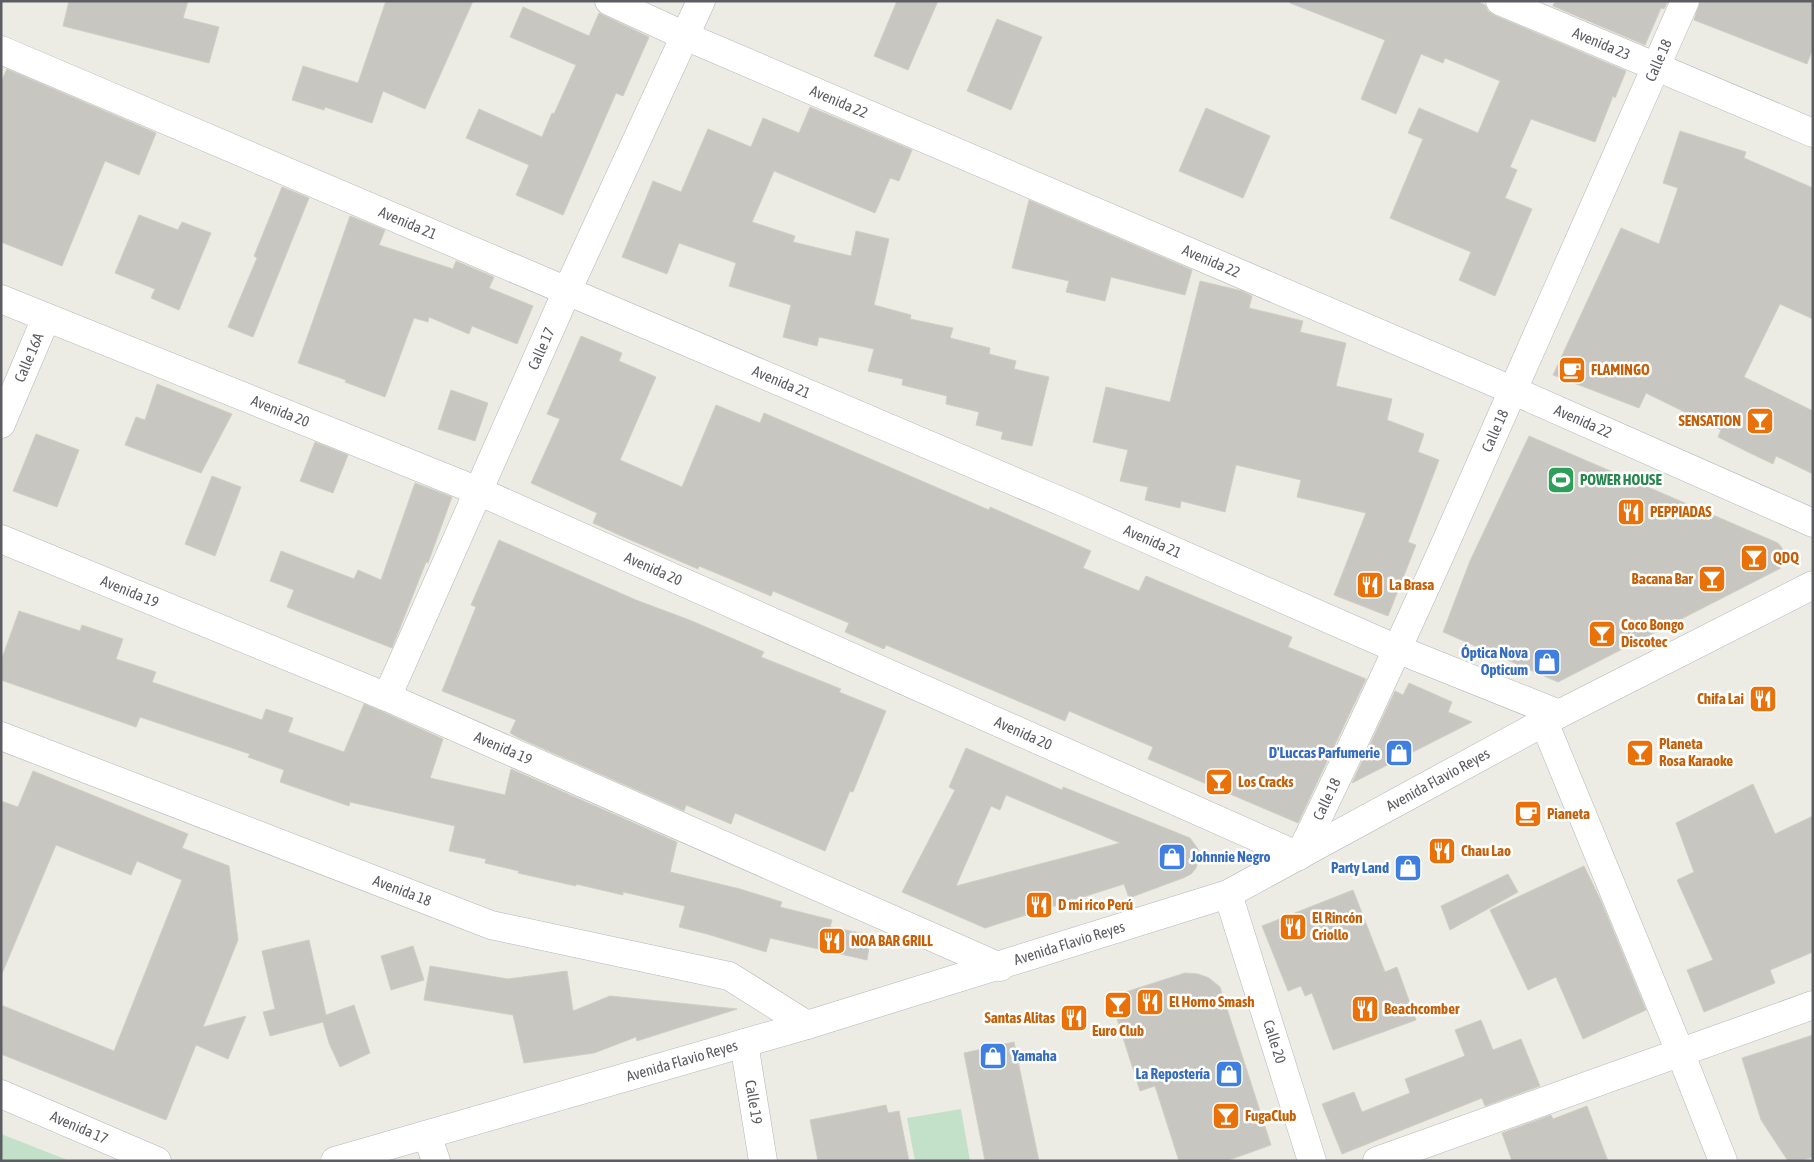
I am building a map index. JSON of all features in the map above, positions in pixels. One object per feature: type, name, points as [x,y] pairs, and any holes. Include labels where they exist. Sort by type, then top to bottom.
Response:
[{"type":"street","name":"Avenida 22","points":[[609,1],[685,36],[1514,391],[1813,523]]},
{"type":"street","name":"Calle 17","points":[[387,697],[567,291],[701,1]]},
{"type":"street","name":"Avenida 23","points":[[1500,1],[1813,134]]},
{"type":"street","name":"Calle 18","points":[[1299,856],[1328,799],[1514,391],[1685,1]]},
{"type":"street","name":"Avenida 21","points":[[1,50],[1072,506],[1552,718]]},
{"type":"street","name":"Avenida 20","points":[[1,299],[478,491],[1299,856]]},
{"type":"street","name":"Calle 16A","points":[[1,424],[46,318]]},
{"type":"street","name":"Avenida 19","points":[[1,539],[387,697],[1000,966]]},
{"type":"street","name":"Avenida Flavio Reyes","points":[[335,1161],[744,1044],[1228,894],[1552,718],[1813,585]]},
{"type":"street","points":[[1552,718],[1723,1161]]},
{"type":"street","name":"Avenida 18","points":[[1,736],[491,925],[729,976],[807,1025]]},
{"type":"street","name":"Calle 20","points":[[1228,894],[1312,1161]]},
{"type":"street","points":[[1378,1161],[1813,1005]]},
{"type":"street","name":"Calle 19","points":[[744,1044],[763,1161]]},
{"type":"street","name":"Avenida 17","points":[[1,1094],[157,1161]]},
{"type":"street","points":[[427,1135],[436,1161]]},
{"type":"green space","points":[[961,1109],[970,1161],[915,1161],[907,1118]]},
{"type":"green space","points":[[1,1134],[70,1161],[1,1161]]},
{"type":"building","points":[[69,1],[188,1],[183,18],[219,27],[209,63],[63,26]]},
{"type":"building","points":[[386,1],[473,1],[425,109],[383,91],[372,123],[325,107],[324,110],[292,100],[303,66],[358,83]]},
{"type":"building","points":[[897,1],[938,1],[908,70],[874,56]]},
{"type":"building","points":[[1291,1],[1476,1],[1485,5],[1488,11],[1494,15],[1626,71],[1615,98],[1613,96],[1595,142],[1531,119],[1510,167],[1517,170],[1505,198],[1532,209],[1495,296],[1459,280],[1471,252],[1390,218],[1423,139],[1408,133],[1419,108],[1478,133],[1500,81],[1445,58],[1443,63],[1421,54],[1396,114],[1361,99],[1385,40],[1290,3]]},
{"type":"building","points":[[1555,1],[1668,1],[1664,9],[1661,8],[1645,45],[1553,6]]},
{"type":"building","points":[[1700,1],[1813,1],[1813,48],[1807,64],[1694,20]]},
{"type":"building","points":[[523,7],[589,36],[599,13],[649,37],[623,96],[616,93],[563,215],[516,195],[529,165],[466,138],[479,109],[542,137],[576,65],[510,37]]},
{"type":"building","points":[[997,19],[1042,37],[1011,110],[967,91]]},
{"type":"building","points":[[7,69],[156,133],[139,175],[105,161],[62,266],[1,242],[1,82]]},
{"type":"building","points":[[810,107],[912,150],[899,181],[890,178],[875,213],[774,171],[752,222],[795,236],[793,242],[851,256],[856,231],[889,239],[874,305],[911,315],[910,319],[953,328],[950,338],[990,348],[989,354],[1016,361],[1014,369],[1049,377],[1032,446],[1001,439],[1003,432],[976,425],[979,412],[946,404],[947,396],[902,385],[903,379],[868,371],[874,349],[819,337],[817,346],[783,337],[791,305],[729,286],[736,263],[679,243],[667,274],[622,257],[653,181],[681,192],[708,129],[751,147],[763,118],[799,133]]},
{"type":"building","points":[[1206,108],[1270,136],[1243,198],[1179,171]]},
{"type":"building","points":[[1680,131],[1746,152],[1744,158],[1813,188],[1813,319],[1780,304],[1744,377],[1813,411],[1813,474],[1776,456],[1773,464],[1748,452],[1718,437],[1721,430],[1646,393],[1639,408],[1553,375],[1621,228],[1659,244],[1678,188],[1663,183]]},
{"type":"building","points":[[282,187],[309,198],[253,337],[228,327],[257,258],[254,256]]},
{"type":"building","points":[[1029,200],[1192,270],[1185,295],[1111,277],[1105,301],[1066,292],[1069,281],[1012,268]]},
{"type":"building","points":[[139,215],[178,230],[182,222],[211,233],[179,310],[151,298],[155,289],[115,273]]},
{"type":"building","points":[[350,216],[385,230],[379,245],[453,269],[456,261],[494,277],[489,288],[533,306],[517,344],[472,326],[469,334],[429,317],[428,322],[414,318],[385,397],[345,382],[346,380],[298,363]]},
{"type":"building","points":[[1200,281],[1242,291],[1252,296],[1249,308],[1303,321],[1300,332],[1346,343],[1336,386],[1392,399],[1387,420],[1424,434],[1418,452],[1439,460],[1408,542],[1416,545],[1388,616],[1334,595],[1366,513],[1297,497],[1301,480],[1236,465],[1225,512],[1181,501],[1180,508],[1145,500],[1148,487],[1120,481],[1128,450],[1093,442],[1106,387],[1170,402]]},
{"type":"building","points":[[581,336],[622,353],[619,361],[656,377],[620,460],[682,487],[716,405],[760,423],[764,413],[989,510],[990,507],[1091,551],[1083,568],[1139,591],[1146,576],[1292,637],[1288,647],[1366,679],[1298,823],[1148,759],[1153,747],[1069,711],[1065,721],[886,645],[884,649],[845,632],[849,623],[773,591],[771,596],[699,566],[698,569],[626,538],[593,523],[597,513],[531,483],[560,419],[547,414]]},
{"type":"building","points":[[157,384],[232,414],[201,473],[125,445],[136,417],[145,420]]},
{"type":"building","points":[[451,390],[488,403],[475,441],[438,429]]},
{"type":"building","points":[[36,434],[79,450],[57,507],[13,491]]},
{"type":"building","points":[[1529,436],[1778,543],[1785,552],[1784,563],[1781,568],[1558,682],[1443,632],[1470,561]]},
{"type":"building","points":[[315,442],[348,455],[333,493],[300,481]]},
{"type":"building","points":[[212,476],[241,487],[215,556],[185,544]]},
{"type":"building","points":[[415,483],[452,497],[428,563],[426,562],[392,648],[287,607],[294,590],[270,581],[281,551],[354,579],[358,570],[381,580]]},
{"type":"building","points":[[499,540],[636,600],[692,621],[764,652],[761,657],[841,689],[839,692],[886,711],[853,792],[850,791],[825,851],[735,813],[731,824],[686,805],[684,811],[519,738],[510,733],[516,720],[442,691],[476,607],[471,605]]},
{"type":"building","points":[[19,611],[80,631],[82,625],[123,639],[116,659],[156,672],[152,682],[262,720],[266,709],[293,718],[288,732],[344,752],[364,704],[443,739],[430,778],[505,795],[511,769],[677,842],[670,872],[740,889],[782,902],[780,907],[832,920],[830,927],[871,935],[867,960],[770,938],[766,952],[679,927],[685,906],[623,892],[623,895],[576,884],[576,886],[518,873],[519,871],[485,863],[486,859],[449,851],[455,826],[350,802],[349,806],[280,782],[284,770],[248,757],[250,754],[140,717],[136,727],[1,680],[1,661]]},
{"type":"building","points":[[1409,683],[1452,702],[1448,712],[1472,722],[1352,783],[1395,691],[1403,695]]},
{"type":"building","points":[[966,748],[1062,790],[1063,787],[1190,838],[1198,849],[1199,856],[1196,868],[1191,874],[1183,878],[1129,898],[1124,884],[985,928],[902,892],[955,790],[949,787]],"holes":[[[1006,795],[1120,843],[956,886],[991,806],[1000,810]]]},
{"type":"building","points":[[33,771],[188,834],[182,848],[229,866],[238,940],[203,1027],[246,1016],[228,1059],[196,1045],[166,1120],[1,1054],[1,1005],[114,1051],[182,880],[137,861],[131,875],[56,845],[1,976],[1,801],[18,807]]},
{"type":"building","points":[[1753,784],[1775,834],[1813,816],[1813,952],[1770,970],[1775,983],[1704,1012],[1687,970],[1713,960],[1677,880],[1694,872],[1676,823]]},
{"type":"building","points":[[1584,866],[1601,901],[1646,1010],[1583,1039],[1556,977],[1528,990],[1490,910]]},
{"type":"building","points":[[1508,874],[1518,892],[1450,930],[1441,906]]},
{"type":"building","points":[[1353,890],[1385,972],[1397,967],[1416,1020],[1333,1050],[1312,993],[1305,996],[1301,986],[1288,991],[1262,926]]},
{"type":"building","points":[[309,940],[326,1015],[354,1005],[370,1053],[340,1067],[329,1043],[323,1022],[270,1036],[263,1012],[275,1009],[262,951]]},
{"type":"building","points":[[413,946],[424,980],[391,990],[381,956]]},
{"type":"building","points":[[430,966],[508,979],[567,971],[573,1011],[610,996],[737,1009],[637,1041],[636,1037],[594,1053],[524,1063],[513,1015],[424,1000]]},
{"type":"building","points":[[1185,973],[1198,974],[1209,978],[1220,987],[1271,1145],[1226,1161],[1179,1161],[1155,1086],[1140,1091],[1110,997]]},
{"type":"building","points":[[1481,1020],[1493,1050],[1521,1039],[1540,1086],[1485,1106],[1482,1098],[1342,1154],[1322,1104],[1354,1092],[1362,1112],[1410,1093],[1405,1079],[1465,1056],[1455,1030]]},
{"type":"building","points":[[1813,1035],[1813,1157],[1800,1161],[1788,1161],[1761,1120],[1742,1058]]},
{"type":"building","points":[[1014,1042],[1039,1161],[985,1161],[964,1053]]},
{"type":"building","points":[[886,1105],[888,1113],[899,1111],[909,1161],[818,1161],[810,1120]]},
{"type":"building","points":[[1587,1106],[1608,1161],[1512,1161],[1502,1133],[1551,1115],[1553,1119]]},
{"type":"place","name":"FLAMINGO","points":[[1572,370]]},
{"type":"place","name":"SENSATION","points":[[1760,421]]},
{"type":"place","name":"POWER HOUSE","points":[[1561,480]]},
{"type":"place","name":"PEPPIADAS","points":[[1631,512]]},
{"type":"place","name":"QDQ","points":[[1754,558]]},
{"type":"place","name":"Bacana Bar","points":[[1712,579]]},
{"type":"place","name":"La Brasa","points":[[1370,585]]},
{"type":"place","name":"Coco Bongo Discotec","points":[[1602,634]]},
{"type":"place","name":"Óptica Nova Opticum","points":[[1547,662]]},
{"type":"place","name":"Chifa Lai","points":[[1763,699]]},
{"type":"place","name":"D'Luccas Parfumerie","points":[[1399,753]]},
{"type":"place","name":"Planeta Rosa Karaoke","points":[[1640,753]]},
{"type":"place","name":"Los Cracks","points":[[1219,782]]},
{"type":"place","name":"Pianeta","points":[[1528,814]]},
{"type":"place","name":"Chau Lao","points":[[1442,851]]},
{"type":"place","name":"Johnnie Negro","points":[[1172,857]]},
{"type":"place","name":"Party Land","points":[[1408,868]]},
{"type":"place","name":"D mi rico Perú","points":[[1039,905]]},
{"type":"place","name":"El Rincón Criollo","points":[[1293,927]]},
{"type":"place","name":"NOA BAR GRILL","points":[[832,941]]},
{"type":"place","name":"El Horno Smash","points":[[1150,1002]]},
{"type":"place","name":"Euro Club","points":[[1118,1005]]},
{"type":"place","name":"Beachcomber","points":[[1365,1009]]},
{"type":"place","name":"Santas Alitas","points":[[1074,1018]]},
{"type":"place","name":"Yamaha","points":[[993,1056]]},
{"type":"place","name":"La Repostería","points":[[1229,1074]]},
{"type":"place","name":"FugaClub","points":[[1226,1116]]}]
